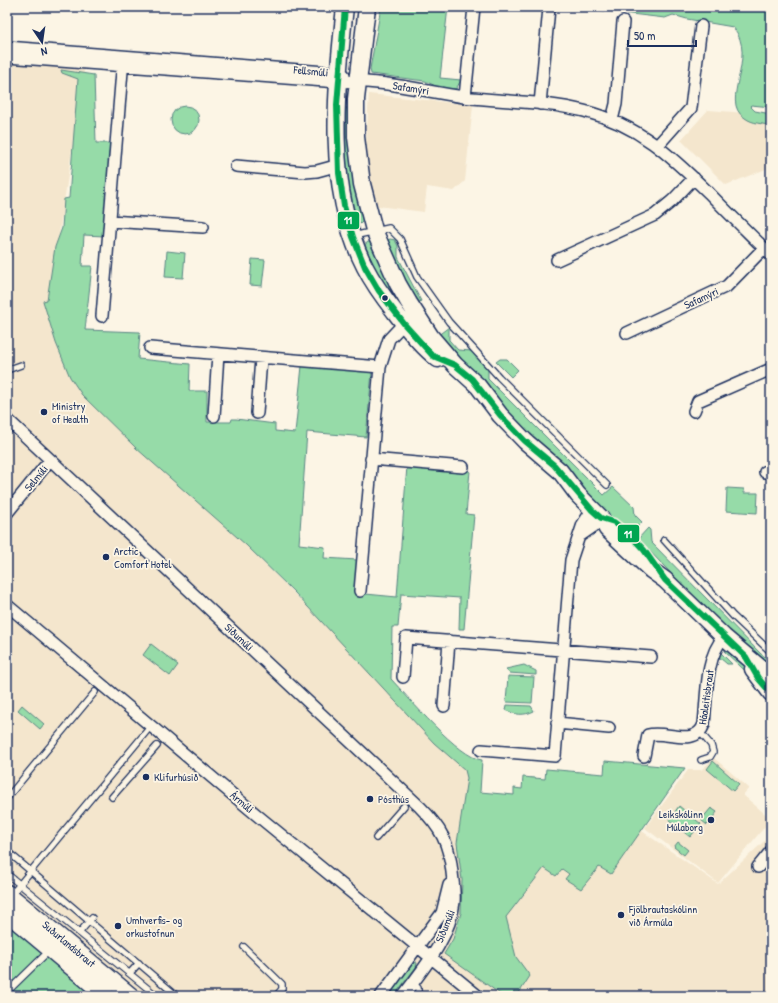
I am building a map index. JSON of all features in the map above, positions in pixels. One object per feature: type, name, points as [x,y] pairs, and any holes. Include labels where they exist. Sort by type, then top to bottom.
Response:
[{"type":"street","points":[[345,7],[338,78],[337,140],[342,192],[353,236],[365,266],[377,288],[409,318],[437,359],[456,365],[475,382],[500,415],[525,441],[560,471],[596,514],[614,522],[631,536],[644,550],[665,580],[724,637],[771,677]]},
{"type":"street","points":[[367,7],[358,80],[356,137],[363,191],[374,230],[398,284],[409,318]]},
{"type":"street","points":[[464,97],[474,7]]},
{"type":"street","points":[[540,104],[549,8]]},
{"type":"street","points":[[612,120],[616,104],[623,22]]},
{"type":"street","points":[[658,146],[691,108],[701,26]]},
{"type":"street","name":"Fellsmúli","points":[[7,47],[123,61],[358,80]]},
{"type":"street","name":"Fellsmúli","points":[[7,57],[123,61]]},
{"type":"street","points":[[102,316],[123,61]]},
{"type":"street","name":"Safamýri","points":[[358,80],[464,97],[540,104],[583,111],[612,120],[641,134],[658,146],[694,178],[768,252],[727,286],[627,333]]},
{"type":"street","points":[[236,166],[305,172],[317,171],[339,165]]},
{"type":"street","points":[[557,260],[655,215],[668,205],[694,178]]},
{"type":"street","points":[[110,221],[203,227]]},
{"type":"street","points":[[360,591],[380,367],[389,339],[409,318]]},
{"type":"street","points":[[150,348],[380,367]]},
{"type":"street","points":[[214,416],[218,354]]},
{"type":"street","points":[[257,413],[261,358]]},
{"type":"street","points":[[694,411],[698,401],[771,369]]},
{"type":"street","name":"Síðumúli","points":[[7,419],[420,808],[439,828],[445,839],[452,868],[454,903],[444,935],[432,958],[415,986],[403,996]]},
{"type":"street","points":[[371,459],[463,468]]},
{"type":"street","name":"Selmúli","points":[[7,513],[50,460]]},
{"type":"street","points":[[481,750],[555,756],[571,560],[581,535],[594,526],[596,514]]},
{"type":"street","name":"Ármúli","points":[[7,605],[478,996]]},
{"type":"street","name":"Háaleitisbraut","points":[[644,756],[648,735],[690,737],[700,732],[704,724],[711,657],[717,644],[724,637]]},
{"type":"street","points":[[403,677],[406,638],[652,657]]},
{"type":"street","points":[[444,706],[449,641]]},
{"type":"street","points":[[746,657],[758,678],[771,693]]},
{"type":"street","points":[[558,724],[609,728]]},
{"type":"street","points":[[758,867],[771,851]]},
{"type":"street","name":"Síðumúli","points":[[381,996],[442,913],[452,868]]},
{"type":"street","name":"Suðurlandsbraut","points":[[11,893],[131,996]]},
{"type":"street","name":"Suðurlandsbraut","points":[[7,913],[106,996]]},
{"type":"lane","points":[[353,236],[388,228],[400,239],[417,277],[449,322],[495,373],[607,485]]},
{"type":"lane","points":[[7,370],[21,365]]},
{"type":"lane","points":[[664,540],[733,616],[771,652]]},
{"type":"lane","points":[[7,798],[95,692]]},
{"type":"lane","points":[[11,893],[45,856],[151,726]]},
{"type":"lane","points":[[700,732],[711,745],[713,752],[710,757],[701,760]]},
{"type":"lane","points":[[112,797],[157,746]]},
{"type":"lane","points":[[376,838],[404,806]]},
{"type":"lane","points":[[7,851],[90,919],[178,996]]},
{"type":"lane","points":[[7,874],[11,893],[79,933],[157,996]]},
{"type":"lane","points":[[79,933],[90,919]]},
{"type":"lane","points":[[244,947],[282,984],[282,989],[276,996]]},
{"type":"lane","name":"Suðurlandsbraut","points":[[7,992],[50,950]]},
{"type":"lane","points":[[130,973],[139,963]]},
{"type":"lane","points":[[415,986],[418,996]]},
{"type":"shaded area","points":[[7,54],[86,59],[49,299],[88,385],[470,771],[469,811],[569,874],[629,822],[718,884],[771,835],[771,996],[144,996],[7,883]]},
{"type":"shaded area","points":[[369,94],[473,105],[465,181],[454,191],[427,187],[424,212],[378,206],[372,194],[366,143]]},
{"type":"shaded area","points":[[708,110],[771,115],[771,167],[726,185],[681,140]]},
{"type":"shaded area","name":"Leikskólinn Múlaborg","points":[[714,758],[749,788],[743,795],[771,819],[718,883],[645,828],[688,770],[701,770]]},
{"type":"green space","points":[[381,7],[448,7],[440,78],[461,80],[456,89],[442,89],[425,81],[371,74],[370,69]]},
{"type":"green space","points":[[571,7],[771,7],[771,107],[750,106],[755,111],[771,114],[771,126],[748,120],[738,110],[735,101],[742,52],[740,39],[733,27],[673,15],[665,18]]},
{"type":"green space","points":[[61,70],[94,75],[96,143],[111,143],[104,236],[84,235],[82,266],[92,266],[85,330],[140,332],[138,359],[190,364],[189,391],[207,391],[207,422],[231,422],[232,419],[236,419],[275,424],[275,431],[295,433],[302,366],[372,372],[366,437],[307,432],[299,544],[325,547],[324,558],[357,560],[355,593],[397,597],[407,466],[470,471],[466,514],[474,515],[464,629],[459,629],[460,598],[401,594],[398,627],[392,627],[391,679],[434,726],[460,749],[472,757],[482,760],[480,792],[514,795],[514,788],[522,789],[523,777],[545,779],[546,769],[604,774],[605,761],[685,768],[611,874],[599,867],[581,889],[565,879],[569,874],[562,869],[556,876],[544,868],[506,917],[516,957],[530,976],[517,996],[503,996],[444,954],[453,939],[461,913],[462,880],[457,843],[467,778],[465,770],[434,743],[295,593],[246,545],[136,448],[82,395],[70,377],[56,343],[43,301],[47,300],[55,247],[62,228],[64,199],[69,198],[78,79],[62,73]]},
{"type":"green space","points":[[185,106],[195,110],[199,120],[195,130],[185,134],[175,130],[171,120],[175,110]]},
{"type":"green space","points":[[341,107],[347,108],[364,220],[360,224],[355,222],[348,191]]},
{"type":"green space","points":[[390,239],[395,240],[398,246],[398,257],[421,301],[414,306],[385,241]]},
{"type":"green space","points":[[368,242],[372,242],[408,312],[405,314],[383,289],[363,246]]},
{"type":"green space","points":[[167,251],[185,253],[183,278],[165,277]]},
{"type":"green space","points":[[252,259],[265,260],[262,286],[250,285]]},
{"type":"green space","points":[[449,327],[449,340],[458,350],[472,351],[488,368],[488,379],[604,495],[613,487],[634,507],[635,515],[642,522],[631,533],[620,523],[602,514],[437,336]]},
{"type":"green space","points":[[500,359],[507,359],[518,370],[511,377],[496,362]]},
{"type":"green space","points":[[727,488],[744,489],[744,493],[758,493],[757,513],[726,511]]},
{"type":"green space","points":[[648,528],[650,530],[651,542],[761,654],[771,661],[771,673],[714,618],[638,539]]},
{"type":"green space","points":[[151,644],[178,665],[170,676],[143,655]]},
{"type":"green space","points":[[724,651],[731,651],[746,665],[755,680]]},
{"type":"green space","points":[[720,652],[732,664],[727,664],[719,657]]},
{"type":"green space","points":[[524,665],[536,671],[536,675],[509,673],[506,669]]},
{"type":"green space","points":[[508,676],[534,677],[532,703],[506,702]]},
{"type":"green space","points":[[22,705],[44,724],[40,729],[18,710]]},
{"type":"green space","points":[[507,705],[531,706],[534,711],[527,714],[516,714],[506,710]]},
{"type":"green space","points":[[713,761],[739,784],[733,791],[707,769]]},
{"type":"green space","points":[[679,806],[701,824],[690,837],[669,820]]},
{"type":"green space","points":[[711,808],[717,812],[707,825],[701,820]]},
{"type":"green space","points":[[678,842],[688,850],[684,855],[674,847]]},
{"type":"green space","points":[[7,920],[98,996],[7,996]]},
{"type":"green space","points":[[415,962],[417,963],[416,967],[394,996],[388,996],[411,965]]},
{"type":"transit line","name":"11","points":[[345,7],[337,105],[339,173],[344,206],[353,237],[365,267],[379,291],[405,325],[433,356],[455,365],[472,379],[500,415],[525,441],[554,465],[592,510],[601,518],[614,522],[631,536],[644,550],[665,580],[746,657],[758,678],[771,693]]},
{"type":"place","name":"Ministry of Health","points":[[44,412]]},
{"type":"place","name":"Arctic Comfort Hotel","points":[[106,557]]},
{"type":"place","name":"Klifurhúsið","points":[[146,777]]},
{"type":"place","name":"Pósthús","points":[[370,799]]},
{"type":"place","name":"Leikskólinn Múlaborg","points":[[711,820]]},
{"type":"place","name":"Fjölbrautaskólinn við Ármúla","points":[[621,915]]},
{"type":"place","name":"Umhverfis- og orkustofnun","points":[[118,926]]}]
